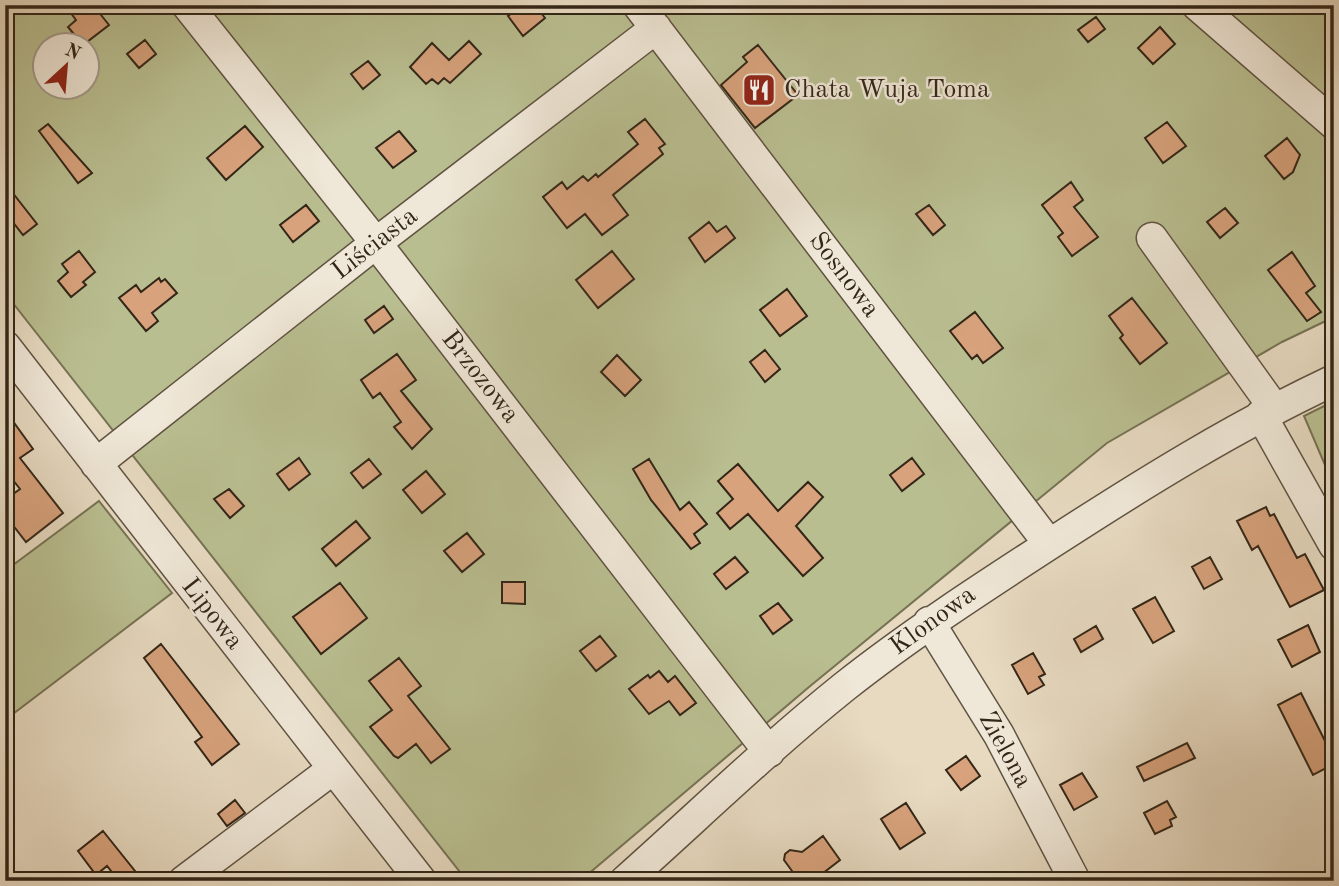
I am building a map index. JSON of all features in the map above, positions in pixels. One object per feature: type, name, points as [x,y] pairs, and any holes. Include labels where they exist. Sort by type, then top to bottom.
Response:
[{"type":"street","name":"Brzozowa","points":[[187,5],[376,243],[769,752]]},
{"type":"street","points":[[1198,5],[1334,124]]},
{"type":"street","name":"Liściasta","points":[[96,464],[376,243],[647,17]]},
{"type":"street","name":"Sosnowa","points":[[647,17],[1049,544]]},
{"type":"street","points":[[1152,238],[1268,412],[1334,545]]},
{"type":"street","name":"Lipowa","points":[[5,346],[421,881]]},
{"type":"street","name":"Klonowa","points":[[630,879],[843,688],[929,622],[1158,475],[1268,412],[1334,380]]},
{"type":"street","name":"Zielona","points":[[929,622],[999,735],[1075,881]]},
{"type":"street","points":[[184,881],[333,769]]},
{"type":"green space","points":[[5,5],[1334,5],[1334,317],[1282,342],[1107,443],[809,687],[580,881],[467,881],[5,293]]},
{"type":"green space","points":[[1334,401],[1334,486],[1304,416]]},
{"type":"green space","points":[[99,501],[172,593],[5,720],[5,571]]},
{"type":"building","points":[[65,5],[93,5],[109,25],[100,32],[72,32],[68,27],[76,20]]},
{"type":"building","points":[[523,5],[535,5],[545,18],[523,36],[508,16]]},
{"type":"building","points":[[1096,17],[1105,29],[1088,42],[1078,30]]},
{"type":"building","points":[[1160,27],[1175,44],[1153,64],[1138,48]]},
{"type":"building","points":[[145,40],[156,54],[139,68],[127,54]]},
{"type":"building","points":[[469,41],[481,54],[450,83],[444,78],[438,84],[432,79],[426,84],[410,67],[432,43],[449,60]]},
{"type":"building","name":"Chata Wuja Toma","points":[[758,45],[798,95],[755,128],[721,85],[747,62],[743,57]]},
{"type":"building","points":[[368,61],[380,75],[363,89],[351,74]]},
{"type":"building","points":[[645,119],[665,144],[659,148],[663,154],[613,195],[628,215],[602,235],[585,214],[567,228],[543,197],[562,182],[567,189],[583,176],[588,181],[596,174],[598,177],[638,144],[628,132]]},
{"type":"building","points":[[1167,122],[1186,146],[1163,163],[1145,138]]},
{"type":"building","points":[[48,124],[92,173],[78,183],[39,131]]},
{"type":"building","points":[[245,126],[263,147],[226,180],[207,158]]},
{"type":"building","points":[[399,131],[416,151],[393,168],[376,148]]},
{"type":"building","points":[[1287,138],[1300,155],[1293,172],[1284,179],[1265,156]]},
{"type":"building","points":[[1071,182],[1083,200],[1074,207],[1098,237],[1072,256],[1058,237],[1063,233],[1042,205]]},
{"type":"building","points":[[5,183],[37,224],[23,235],[5,212]]},
{"type":"building","points":[[306,205],[319,221],[293,242],[280,225]]},
{"type":"building","points":[[929,205],[945,225],[933,235],[916,214]]},
{"type":"building","points":[[1225,208],[1238,223],[1220,238],[1207,222]]},
{"type":"building","points":[[709,222],[717,232],[726,226],[735,238],[705,262],[689,238]]},
{"type":"building","points":[[79,251],[95,272],[83,282],[86,285],[71,297],[58,281],[68,272],[62,264]]},
{"type":"building","points":[[612,251],[634,279],[598,308],[576,280]]},
{"type":"building","points":[[1292,252],[1315,286],[1306,293],[1321,312],[1307,321],[1268,270]]},
{"type":"building","points":[[159,278],[161,282],[165,279],[177,293],[152,313],[158,321],[146,331],[119,298],[136,285],[141,292]]},
{"type":"building","points":[[787,289],[807,316],[780,336],[760,310]]},
{"type":"building","points":[[1132,298],[1167,343],[1140,364],[1120,338],[1123,335],[1109,316]]},
{"type":"building","points":[[384,306],[393,319],[374,333],[365,320]]},
{"type":"building","points":[[975,312],[1003,348],[983,363],[977,355],[972,359],[950,331]]},
{"type":"building","points":[[765,350],[780,369],[765,382],[750,362]]},
{"type":"building","points":[[397,354],[416,380],[401,391],[432,429],[412,449],[394,427],[401,422],[380,393],[373,398],[361,380]]},
{"type":"building","points":[[617,355],[641,380],[625,396],[601,372]]},
{"type":"building","points":[[15,424],[33,449],[20,458],[63,513],[26,542],[5,515],[5,500],[20,489],[5,470],[5,431]]},
{"type":"building","points":[[299,458],[310,474],[289,490],[277,474]]},
{"type":"building","points":[[912,458],[924,474],[902,491],[890,475]]},
{"type":"building","points":[[369,459],[381,474],[363,488],[351,473]]},
{"type":"building","points":[[649,459],[680,510],[689,502],[707,524],[694,534],[700,543],[691,549],[651,500],[633,469]]},
{"type":"building","points":[[738,464],[778,511],[808,482],[823,497],[796,526],[823,558],[803,576],[748,514],[730,529],[717,513],[733,499],[718,481]]},
{"type":"building","points":[[426,471],[445,494],[422,513],[403,490]]},
{"type":"building","points":[[229,489],[244,506],[230,518],[214,499]]},
{"type":"building","points":[[1266,507],[1270,516],[1274,514],[1297,558],[1305,554],[1324,590],[1290,607],[1258,546],[1252,550],[1237,521]]},
{"type":"building","points":[[356,521],[370,538],[336,566],[322,549]]},
{"type":"building","points":[[467,533],[484,554],[462,572],[444,551]]},
{"type":"building","points":[[735,557],[748,572],[726,589],[714,574]]},
{"type":"building","points":[[1210,557],[1222,579],[1204,589],[1192,567]]},
{"type":"building","points":[[502,582],[525,582],[525,604],[502,603]]},
{"type":"building","points":[[340,583],[367,618],[321,654],[293,617]]},
{"type":"building","points":[[1155,597],[1174,631],[1153,643],[1133,609]]},
{"type":"building","points":[[778,603],[792,620],[773,634],[760,616]]},
{"type":"building","points":[[1308,625],[1320,652],[1292,667],[1278,640]]},
{"type":"building","points":[[1096,626],[1103,639],[1081,652],[1074,639]]},
{"type":"building","points":[[600,636],[616,656],[596,671],[580,651]]},
{"type":"building","points":[[161,644],[239,744],[212,765],[195,742],[202,737],[144,658]]},
{"type":"building","points":[[1033,653],[1045,674],[1039,677],[1044,685],[1028,694],[1012,665]]},
{"type":"building","points":[[399,658],[421,686],[408,696],[450,749],[431,763],[416,744],[398,758],[394,756],[370,727],[392,710],[369,681]]},
{"type":"building","points":[[659,671],[668,682],[675,676],[696,703],[680,715],[669,701],[649,714],[629,689],[648,675],[650,678]]},
{"type":"building","points":[[1301,693],[1334,759],[1334,764],[1313,775],[1278,705]]},
{"type":"building","points":[[1187,743],[1195,758],[1144,781],[1137,767]]},
{"type":"building","points":[[966,756],[980,776],[961,790],[946,770]]},
{"type":"building","points":[[1082,773],[1097,797],[1074,810],[1060,785]]},
{"type":"building","points":[[235,800],[245,813],[227,826],[218,814]]},
{"type":"building","points":[[1167,801],[1176,817],[1170,820],[1172,826],[1155,834],[1144,813]]},
{"type":"building","points":[[906,803],[925,833],[900,849],[881,819]]},
{"type":"building","points":[[103,831],[143,881],[119,881],[107,866],[96,875],[78,851]]},
{"type":"building","points":[[823,836],[840,860],[822,874],[827,881],[779,881],[792,871],[784,860],[785,854],[790,850],[802,852]]},
{"type":"place","name":"Chata Wuja Toma","points":[[759,90]]}]
